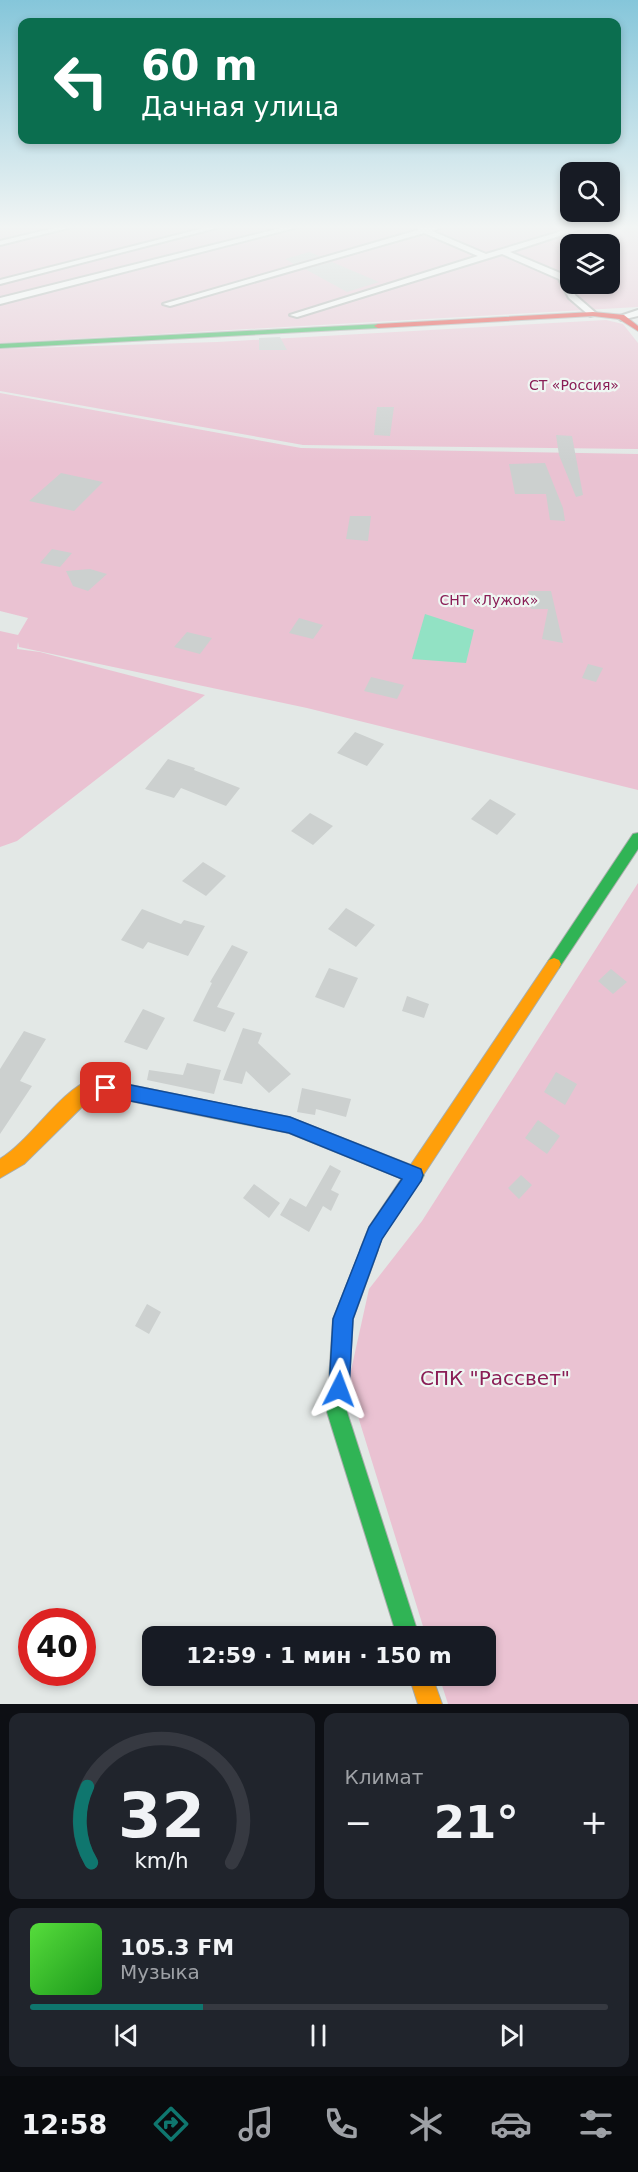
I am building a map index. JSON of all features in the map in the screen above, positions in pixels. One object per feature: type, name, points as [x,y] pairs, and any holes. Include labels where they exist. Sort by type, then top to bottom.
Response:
[{"type":"street","points":[[294,315],[329,305]]},
{"type":"street","points":[[582,305],[593,314]]},
{"type":"street","points":[[0,346],[593,314],[621,317],[638,313]]},
{"type":"street","points":[[621,317],[638,328]]},
{"type":"street","points":[[405,1626],[337,1412],[343,1319],[375,1233],[638,837]]},
{"type":"street","points":[[0,1169],[18,1158],[75,1100],[90,1088],[106,1088],[290,1125],[415,1175]]},
{"type":"street","points":[[424,1686],[430,1704]]},
{"type":"green space","points":[[0,305],[638,305],[638,307],[0,343]]},
{"type":"green space","name":"СТ «Россия»","points":[[606,320],[623,324],[638,343],[638,449],[303,445],[0,391],[0,349],[217,342]]},
{"type":"green space","name":"СНТ «Лужок»","points":[[0,393],[301,448],[638,454],[638,790],[307,708],[19,647],[18,642],[17,649],[40,652],[205,695],[17,841],[0,847],[0,631],[18,635],[28,618],[0,611]]},
{"type":"green space","name":"СПК \"Рассвет\"","points":[[638,883],[638,1704],[448,1704],[442,1686],[496,1686],[496,1626],[423,1626],[348,1384],[369,1289],[422,1221]]},
{"type":"shaded area","points":[[425,614],[474,630],[466,663],[412,659]]},
{"type":"building","points":[[280,337],[287,350],[259,350],[259,338]]},
{"type":"building","points":[[377,407],[394,407],[390,436],[374,435]]},
{"type":"building","points":[[556,435],[572,436],[583,495],[576,497],[559,455]]},
{"type":"building","points":[[545,463],[563,508],[565,521],[550,520],[546,494],[515,494],[509,464]]},
{"type":"building","points":[[61,473],[103,482],[74,511],[29,501]]},
{"type":"building","points":[[350,516],[371,516],[368,541],[346,539]]},
{"type":"building","points":[[52,549],[72,553],[60,567],[40,563]]},
{"type":"building","points":[[90,569],[107,574],[88,591],[73,586],[66,571]]},
{"type":"building","points":[[528,591],[551,591],[563,643],[542,639],[548,609],[531,609]]},
{"type":"building","points":[[299,618],[323,625],[313,639],[289,633]]},
{"type":"building","points":[[187,632],[212,638],[200,654],[174,647]]},
{"type":"building","points":[[588,664],[603,668],[596,682],[582,678]]},
{"type":"building","points":[[371,677],[404,685],[397,699],[364,691]]},
{"type":"building","points":[[355,732],[384,744],[367,766],[337,753]]},
{"type":"building","points":[[168,759],[240,788],[226,806],[181,788],[174,798],[145,789]]},
{"type":"building","points":[[490,799],[516,814],[497,835],[471,819]]},
{"type":"building","points":[[310,813],[333,826],[313,845],[291,831]]},
{"type":"building","points":[[203,862],[226,876],[206,896],[182,881]]},
{"type":"building","points":[[346,908],[375,925],[356,947],[328,929]]},
{"type":"building","points":[[142,909],[181,924],[184,920],[205,926],[188,956],[148,942],[143,949],[121,940]]},
{"type":"building","points":[[232,945],[248,952],[217,1007],[235,1013],[225,1032],[193,1021],[212,983],[210,982]]},
{"type":"building","points":[[329,968],[358,978],[344,1008],[315,997]]},
{"type":"building","points":[[611,969],[627,982],[613,994],[598,981]]},
{"type":"building","points":[[407,996],[429,1004],[424,1018],[402,1011]]},
{"type":"building","points":[[143,1009],[165,1018],[147,1050],[124,1042]]},
{"type":"building","points":[[243,1028],[262,1033],[258,1043],[291,1074],[269,1093],[246,1071],[242,1084],[223,1080]]},
{"type":"building","points":[[24,1031],[46,1039],[20,1081],[32,1086],[0,1134],[0,1069]]},
{"type":"building","points":[[187,1063],[221,1070],[214,1094],[147,1080],[149,1070],[183,1075]]},
{"type":"building","points":[[556,1072],[577,1084],[565,1105],[544,1092]]},
{"type":"building","points":[[302,1088],[351,1099],[346,1117],[316,1109],[315,1115],[297,1112]]},
{"type":"building","points":[[538,1120],[560,1136],[547,1154],[525,1138]]},
{"type":"building","points":[[330,1165],[341,1171],[331,1190],[339,1194],[331,1211],[323,1206],[309,1232],[280,1215],[290,1198],[306,1207]]},
{"type":"building","points":[[521,1175],[532,1185],[519,1199],[508,1188]]},
{"type":"building","points":[[254,1184],[280,1203],[269,1218],[243,1198]]},
{"type":"building","points":[[147,1304],[161,1312],[149,1334],[135,1326]]},
{"type":"traffic: fast","points":[[0,346],[378,326]]},
{"type":"traffic: fast","points":[[554,964],[638,838]]},
{"type":"traffic: fast","points":[[213,1110],[289,1125],[415,1175]]},
{"type":"traffic: fast","points":[[369,1250],[343,1319],[337,1412],[405,1626]]},
{"type":"traffic: slow","points":[[369,1250],[375,1233],[554,964]]},
{"type":"traffic: slow","points":[[0,1169],[18,1158],[75,1100],[90,1088],[106,1088],[213,1110]]},
{"type":"traffic: slow","points":[[424,1686],[430,1704]]},
{"type":"traffic: jam","points":[[378,326],[593,314],[621,317],[638,329]]},
{"type":"route","points":[[106,1088],[290,1125],[415,1175],[375,1233],[343,1319],[339,1389]]}]
